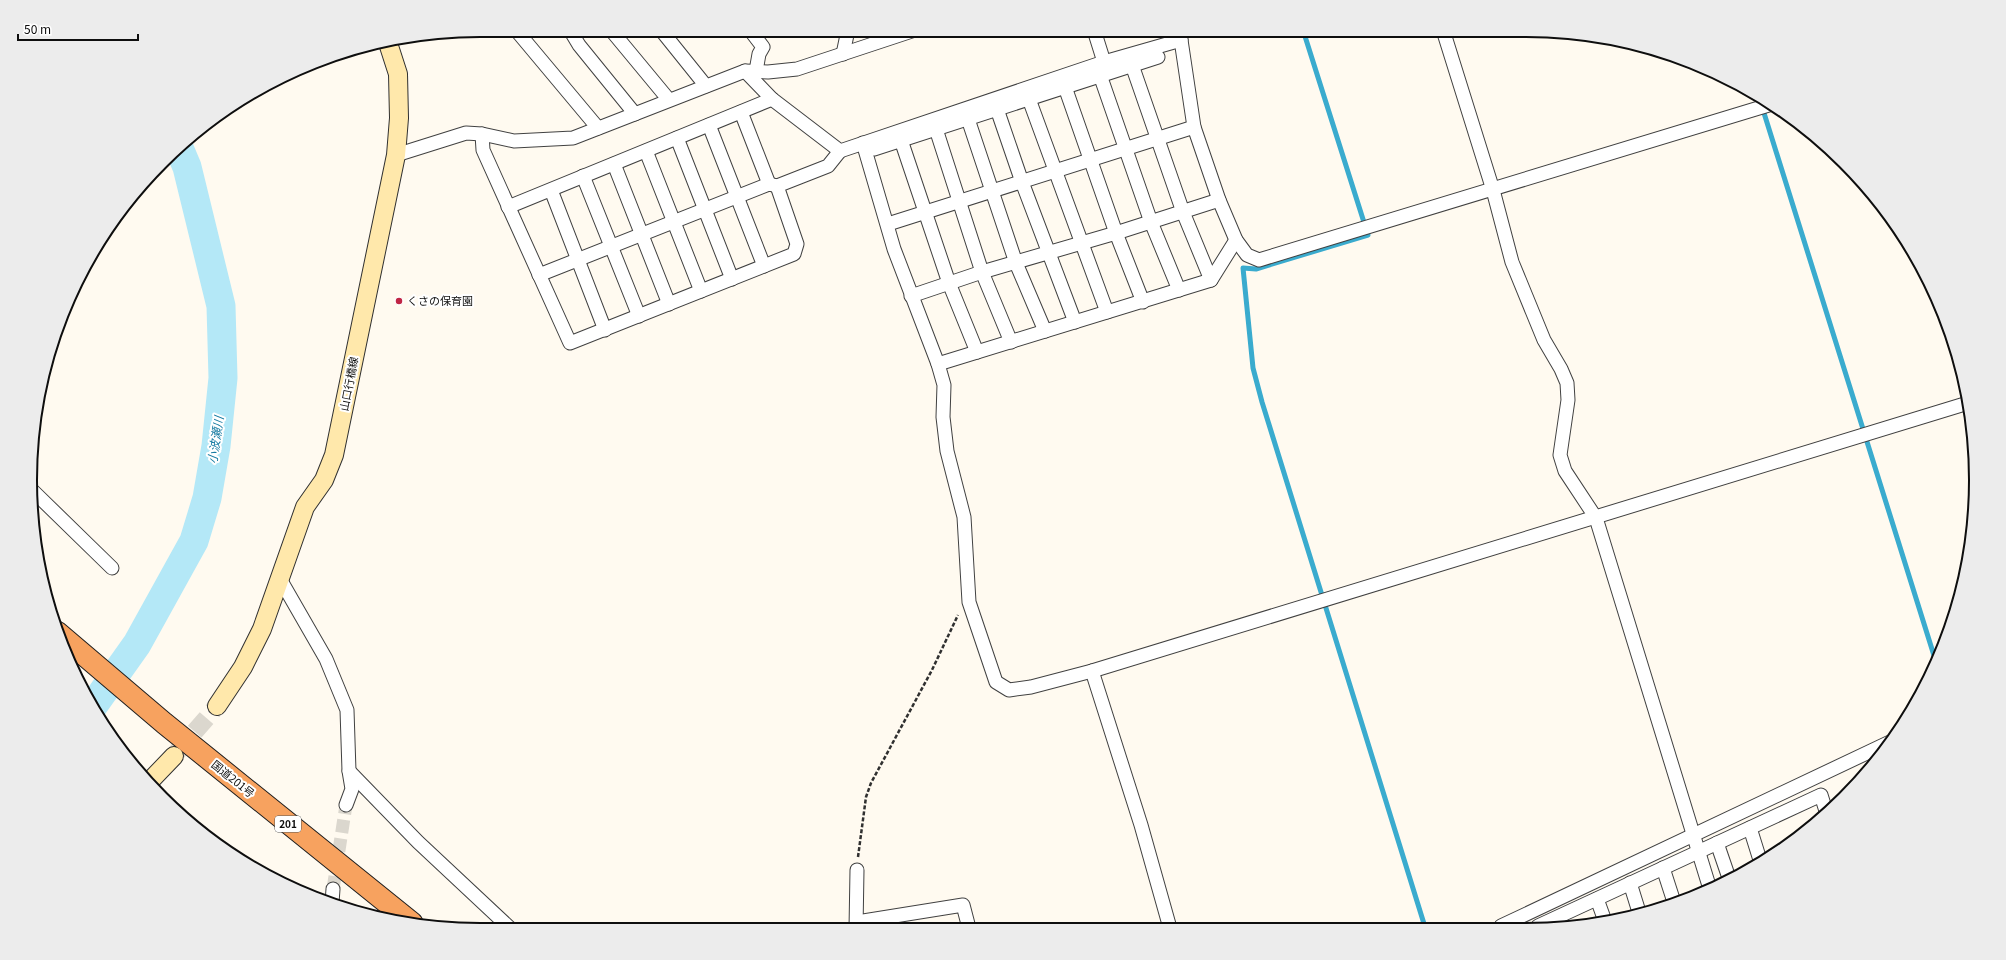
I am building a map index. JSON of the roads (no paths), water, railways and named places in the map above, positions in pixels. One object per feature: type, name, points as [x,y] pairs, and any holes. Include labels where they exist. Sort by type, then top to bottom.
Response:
[{"type":"highway","name":"国道201号","points":[[68,642],[164,723],[403,916]]},
{"type":"main road","name":"山口行橋線","points":[[217,706],[243,667],[262,628],[305,506],[324,480],[334,455],[396,155],[399,118],[398,74],[389,47]]},
{"type":"main road","points":[[153,779],[174,756]]},
{"type":"street","points":[[522,37],[598,128]]},
{"type":"street","points":[[574,37],[635,114]]},
{"type":"street","points":[[617,37],[669,100]]},
{"type":"street","points":[[667,37],[706,86]]},
{"type":"street","points":[[750,71],[763,47],[755,37]]},
{"type":"street","points":[[843,54],[847,37]]},
{"type":"street","points":[[396,155],[466,133],[482,134],[514,141],[573,138],[669,100],[750,71],[797,69],[895,37]]},
{"type":"street","points":[[1096,37],[1104,62]]},
{"type":"street","points":[[869,146],[1173,37]]},
{"type":"street","points":[[1179,37],[1194,127],[1219,200],[1236,240],[1247,255],[1259,260],[1764,107]]},
{"type":"street","points":[[1445,37],[1493,190],[1512,262],[1544,340],[1561,369],[1567,383],[1568,400],[1560,455],[1565,472],[1596,518],[1695,835],[1698,851],[1708,883]]},
{"type":"street","points":[[539,276],[737,197],[828,166],[840,151],[901,140],[1158,56]]},
{"type":"street","points":[[1132,65],[1156,139],[1183,212],[1211,280]]},
{"type":"street","points":[[750,71],[772,99],[840,151]]},
{"type":"street","points":[[1100,76],[1151,222],[1179,290]]},
{"type":"street","points":[[1065,87],[1116,233],[1143,302]]},
{"type":"street","points":[[508,207],[772,99]]},
{"type":"street","points":[[1029,99],[1080,243],[1107,312]]},
{"type":"street","points":[[998,109],[1022,182],[1075,322]]},
{"type":"street","points":[[482,134],[483,150],[570,344],[794,254],[797,244],[741,112]]},
{"type":"street","points":[[968,119],[991,192],[1016,263],[1045,331]]},
{"type":"street","points":[[709,125],[764,266]]},
{"type":"street","points":[[888,224],[1194,127]]},
{"type":"street","points":[[936,129],[982,272],[1011,342]]},
{"type":"street","points":[[677,138],[732,279]]},
{"type":"street","points":[[901,140],[949,283],[977,352]]},
{"type":"street","points":[[869,146],[888,224],[911,296],[938,364],[944,385],[943,417],[947,451],[964,517],[969,602],[996,682],[1009,690],[1031,687],[1092,671],[1962,405]]},
{"type":"street","points":[[646,151],[701,292]]},
{"type":"street","points":[[614,164],[669,304]]},
{"type":"street","points":[[583,176],[639,316]]},
{"type":"street","points":[[551,190],[605,330]]},
{"type":"street","points":[[911,296],[982,272],[1116,233],[1219,200]]},
{"type":"street","points":[[938,364],[1211,280],[1236,240]]},
{"type":"street","points":[[38,495],[112,568]]},
{"type":"street","points":[[280,579],[326,659],[347,710],[349,771],[352,789],[346,805]]},
{"type":"street","points":[[1092,671],[1141,825],[1169,923]]},
{"type":"street","points":[[1507,923],[1879,747]]},
{"type":"street","points":[[349,771],[418,842],[505,923]]},
{"type":"street","points":[[1565,920],[1597,899],[1821,795],[1825,807]]},
{"type":"street","points":[[1750,828],[1759,857]]},
{"type":"street","points":[[1717,843],[1727,875]]},
{"type":"street","points":[[1663,868],[1673,897]]},
{"type":"street","points":[[856,923],[857,870]]},
{"type":"street","points":[[1630,883],[1638,909]]},
{"type":"street","points":[[332,897],[333,889]]},
{"type":"street","points":[[1597,899],[1603,916]]},
{"type":"street","points":[[867,923],[963,905],[968,923]]},
{"type":"waterway","points":[[1305,37],[1368,235],[1256,269],[1243,268],[1253,368],[1262,402],[1424,923]]},
{"type":"waterway","points":[[1762,105],[1933,654]]},
{"type":"waterway","name":"小波瀬川","points":[[96,702],[137,644],[194,541],[207,498],[216,446],[223,378],[221,306],[187,167],[181,153]]},
{"type":"tunnel","points":[[177,752],[217,706]]},
{"type":"tunnel","points":[[333,889],[346,805]]},
{"type":"place","name":"くさの保育園","points":[[399,301]]}]
